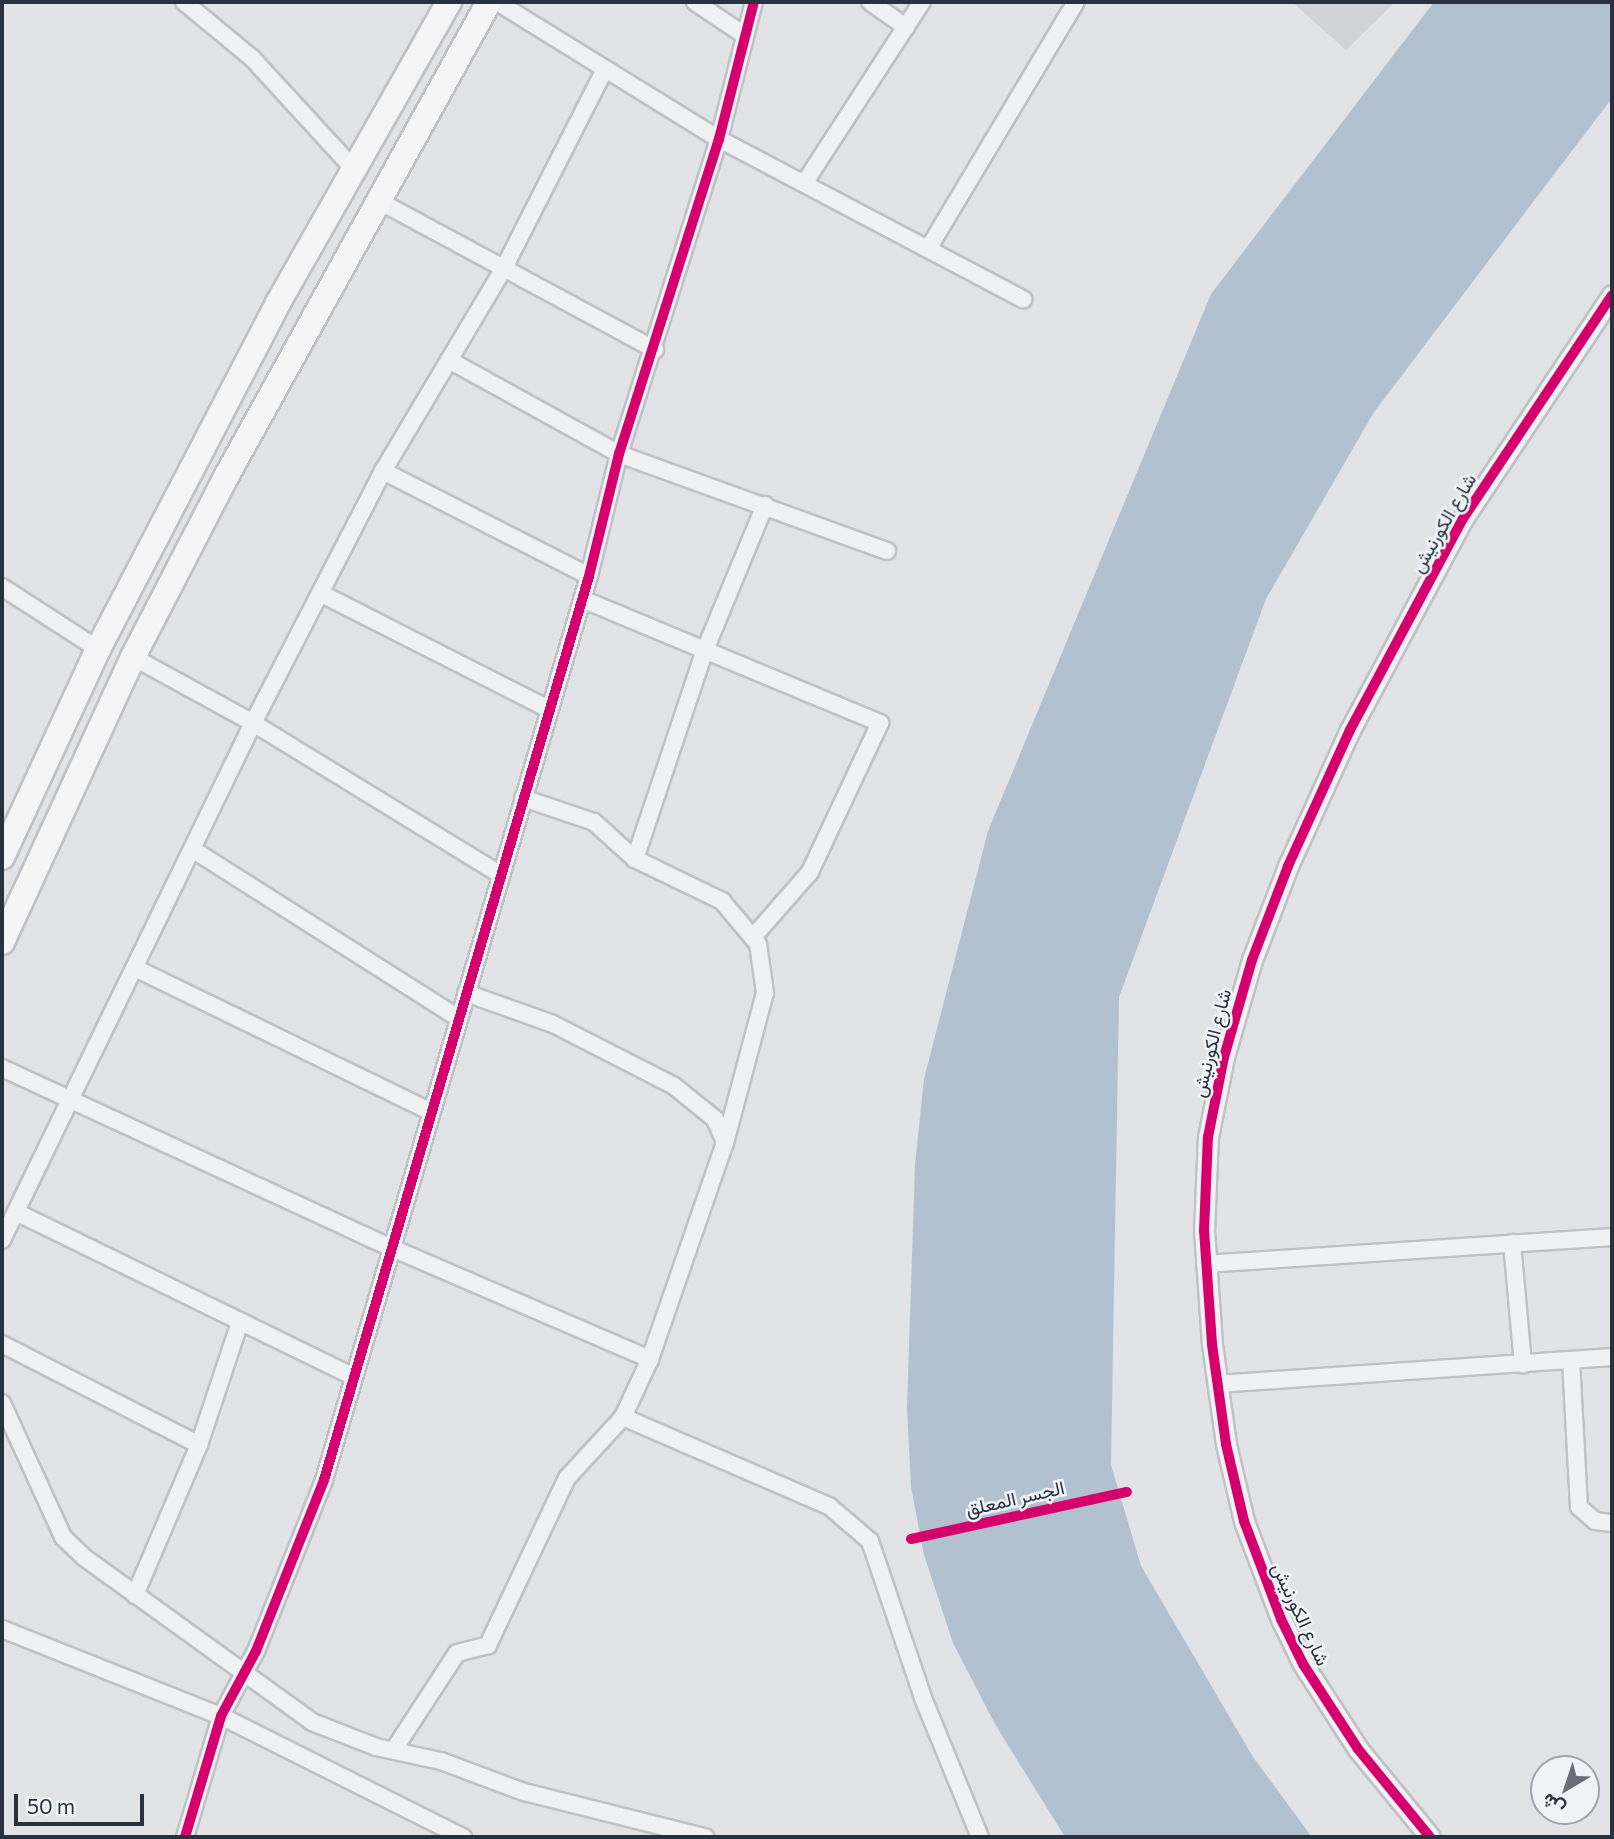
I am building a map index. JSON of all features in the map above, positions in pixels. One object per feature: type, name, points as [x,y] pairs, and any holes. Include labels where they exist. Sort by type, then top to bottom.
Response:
[{"type":"main road","points":[[2,857],[98,649],[269,321],[352,167],[449,2]]},
{"type":"main road","points":[[2,942],[133,657],[300,340],[489,2]]},
{"type":"main road","points":[[282,297],[297,316],[314,315]]},
{"type":"main road","points":[[269,321],[289,321],[300,340]]},
{"type":"street","points":[[184,2],[252,58],[352,167]]},
{"type":"street","points":[[497,2],[719,139],[1023,299]]},
{"type":"street","points":[[695,2],[744,35]]},
{"type":"street","points":[[185,1837],[221,1716],[244,1674],[324,1480],[589,576],[619,454],[655,350],[719,139],[754,2]]},
{"type":"street","points":[[870,2],[906,27]]},
{"type":"street","points":[[805,182],[922,2]]},
{"type":"street","points":[[928,249],[1076,2]]},
{"type":"street","points":[[2,1240],[253,723],[383,471],[504,268],[604,69]]},
{"type":"street","points":[[377,200],[655,350]]},
{"type":"street","name":"شارع الكورنيش","points":[[1430,1837],[1329,1707],[1281,1619],[1244,1521],[1217,1384],[1205,1264],[1205,1168],[1213,1106],[1237,1008],[1288,866],[1350,730],[1462,520],[1612,296]]},
{"type":"street","points":[[449,360],[619,454],[887,551]]},
{"type":"street","points":[[383,471],[589,576]]},
{"type":"street","points":[[635,859],[705,650],[765,505]]},
{"type":"street","points":[[2,587],[98,649]]},
{"type":"street","points":[[320,593],[549,709]]},
{"type":"street","points":[[582,599],[880,723],[810,872],[753,937]]},
{"type":"street","points":[[133,657],[253,723],[501,875]]},
{"type":"street","points":[[395,1748],[457,1653],[488,1645],[567,1478],[623,1417],[650,1359],[725,1143],[765,993],[758,943],[722,901],[635,859],[594,822],[523,798]]},
{"type":"street","points":[[192,849],[458,1018]]},
{"type":"street","points":[[135,968],[431,1112]]},
{"type":"street","points":[[466,993],[553,1024],[674,1086],[715,1119],[725,1143]]},
{"type":"street","points":[[2,1068],[392,1248],[650,1359]]},
{"type":"street","points":[[16,1212],[354,1377]]},
{"type":"street","points":[[1205,1264],[1612,1237]]},
{"type":"street","points":[[1513,1243],[1523,1364]]},
{"type":"street","points":[[135,1595],[199,1445],[240,1322]]},
{"type":"street","points":[[2,1343],[199,1445]]},
{"type":"street","points":[[1217,1384],[1612,1357]]},
{"type":"street","points":[[1571,1360],[1579,1507],[1595,1521],[1612,1523]]},
{"type":"street","points":[[2,1403],[63,1537],[135,1595],[312,1722],[376,1747],[395,1748],[524,1793],[705,1837]]},
{"type":"street","points":[[623,1417],[829,1507],[870,1541],[923,1698],[980,1837]]},
{"type":"street","points":[[2,1629],[221,1716],[463,1837]]},
{"type":"shaded area","points":[[1292,2],[1395,2],[1346,50]]},
{"type":"water","points":[[1434,2],[1612,2],[1612,98],[1374,412],[1266,599],[1119,997],[1111,1465],[1141,1566],[1253,1757],[1312,1837],[1065,1837],[995,1724],[953,1643],[924,1555],[911,1487],[907,1408],[915,1165],[924,1079],[988,831],[1211,294]]},
{"type":"cycle path","points":[[185,1837],[221,1716],[256,1651],[324,1480],[589,576],[619,454],[719,139],[754,2]]},
{"type":"cycle path","points":[[1430,1837],[1358,1749],[1303,1664],[1281,1619],[1244,1521],[1226,1444],[1212,1344],[1204,1231],[1208,1137],[1224,1057],[1252,960],[1288,866],[1350,730],[1462,520],[1612,295]]},
{"type":"cycle path","name":"الجسر المعلق","points":[[911,1539],[1127,1492]]}]
